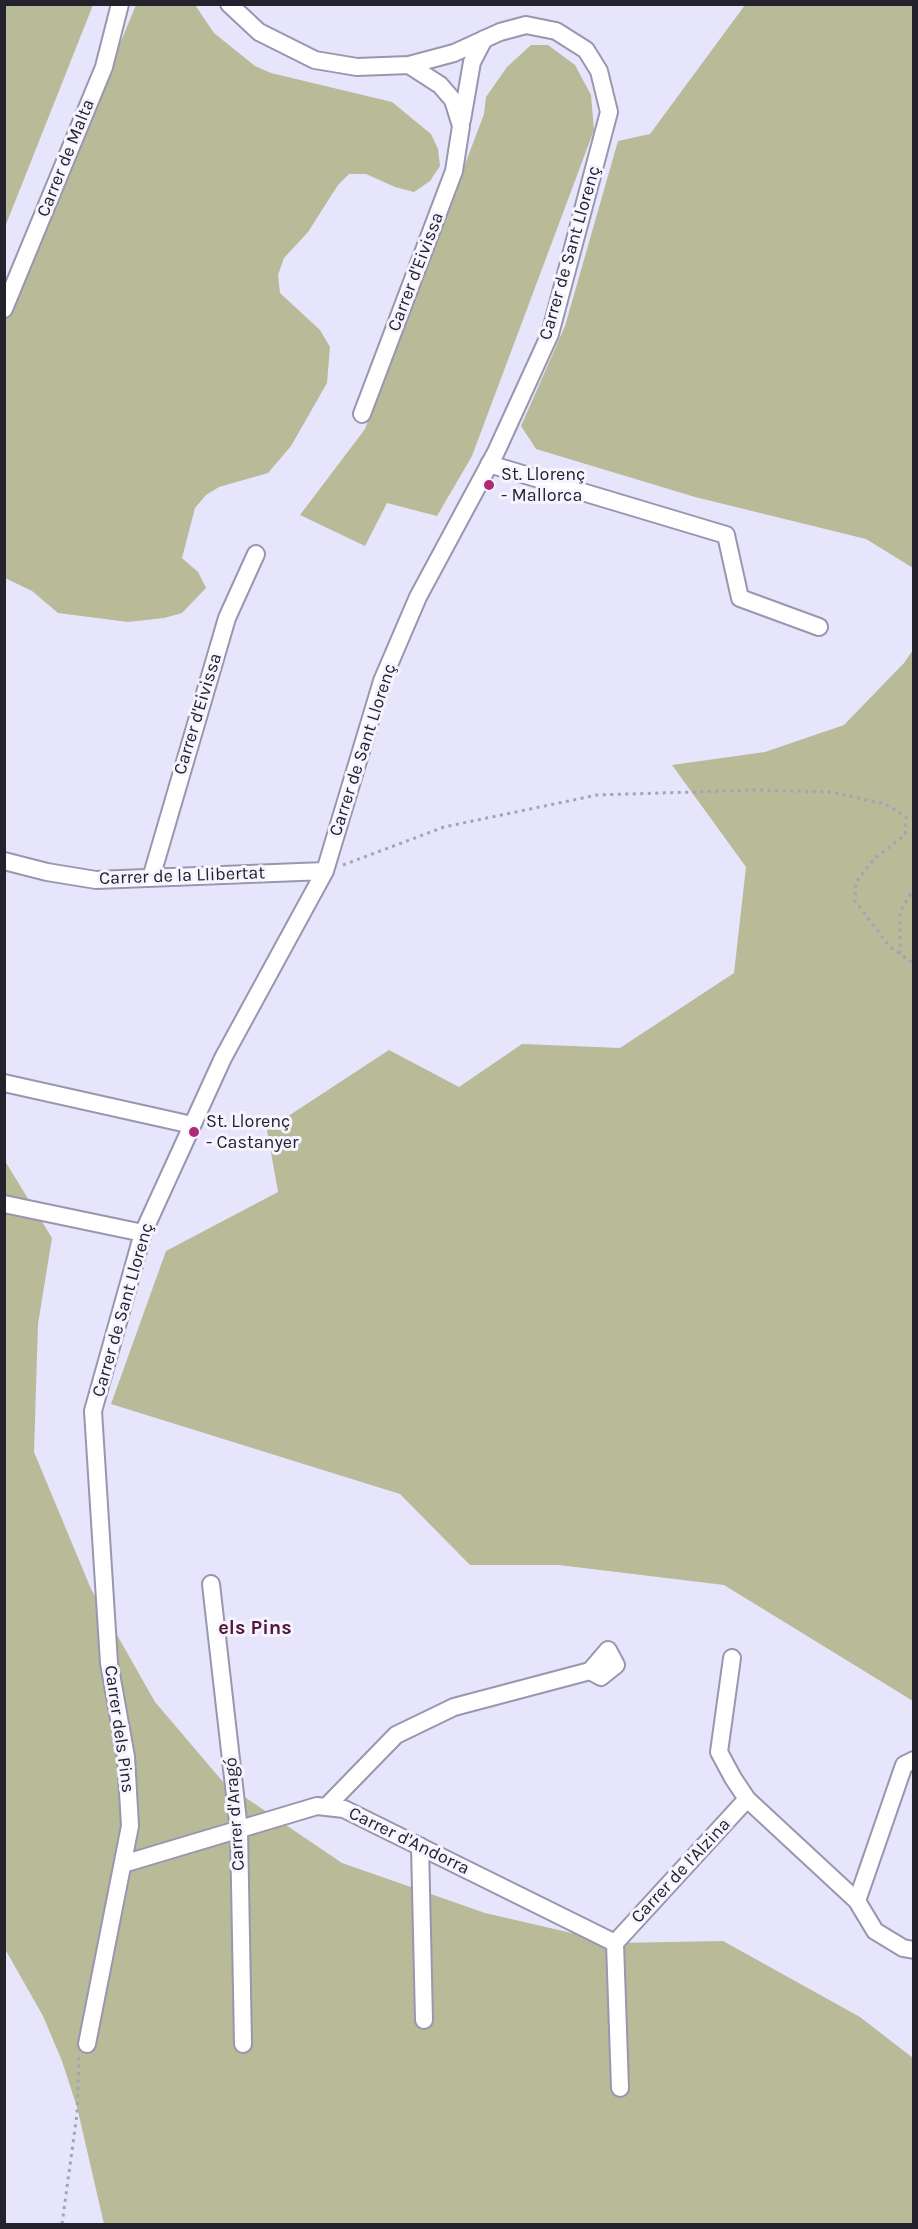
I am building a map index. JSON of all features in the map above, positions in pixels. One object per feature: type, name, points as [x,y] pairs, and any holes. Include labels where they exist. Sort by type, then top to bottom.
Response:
[{"type":"street","name":"Carrer de Malta","points":[[4,309],[104,67],[120,4]]},
{"type":"street","name":"Carrer de Sant Llorenç","points":[[93,1411],[143,1233],[222,1058],[325,871],[382,681],[418,597],[489,464],[550,334],[609,112],[599,71],[586,50],[556,31],[526,25],[484,39],[454,53],[409,66],[357,67],[315,60],[259,32],[229,4]]},
{"type":"street","name":"Carrer d'Eivissa","points":[[362,414],[454,171],[472,62],[484,39]]},
{"type":"street","name":"Carrer d'Eivissa","points":[[409,66],[440,85],[453,100],[461,126]]},
{"type":"street","points":[[489,464],[726,535],[740,598],[819,627]]},
{"type":"street","name":"Carrer d'Eivissa","points":[[151,878],[227,618],[256,554]]},
{"type":"street","name":"Carrer de la Llibertat","points":[[4,861],[47,872],[96,880],[325,871]]},
{"type":"street","points":[[4,1083],[192,1125]]},
{"type":"street","points":[[4,1204],[143,1233]]},
{"type":"street","name":"Carrer dels Pins","points":[[83,2049],[130,1826],[126,1757],[109,1663],[93,1411]]},
{"type":"street","name":"Carrer d'Aragó","points":[[211,1584],[239,1830],[243,2044]]},
{"type":"street","points":[[732,1658],[719,1752],[747,1799],[857,1901],[875,1931],[903,1948],[914,1950]]},
{"type":"street","points":[[326,1808],[396,1735],[453,1707],[590,1671]]},
{"type":"street","points":[[857,1901],[904,1765],[914,1760]]},
{"type":"street","name":"Carrer de l'Alzina","points":[[615,1943],[747,1799]]},
{"type":"street","name":"Carrer d'Andorra","points":[[123,1864],[317,1806],[344,1809],[615,1943]]},
{"type":"street","points":[[420,1846],[424,2020]]},
{"type":"street","points":[[615,1943],[620,2088]]},
{"type":"path","points":[[325,871],[444,827],[597,795],[756,790],[831,792],[885,804],[906,817],[904,835],[875,858],[856,882],[855,901],[890,947],[914,964]]},
{"type":"path","points":[[900,954],[900,912],[914,888]]},
{"type":"path","points":[[62,2224],[83,2049]]},
{"type":"green space","points":[[4,5],[93,5],[5,227]]},
{"type":"green space","points":[[136,5],[195,5],[214,33],[255,66],[271,73],[392,102],[431,134],[438,149],[440,166],[430,181],[414,192],[395,187],[366,174],[349,174],[338,185],[308,232],[284,258],[278,275],[280,293],[320,330],[330,347],[327,383],[291,446],[268,473],[219,487],[206,495],[195,508],[182,558],[198,572],[206,588],[182,613],[164,618],[128,622],[58,613],[32,591],[5,578],[5,320]]},
{"type":"green space","points":[[745,5],[913,5],[913,568],[866,539],[695,497],[536,449],[521,426],[565,326],[618,141],[650,134]]},
{"type":"green space","points":[[531,45],[548,45],[575,65],[591,95],[594,130],[472,456],[437,516],[387,503],[365,546],[300,515],[365,429],[484,114],[486,97],[507,67]]},
{"type":"green space","points":[[913,650],[913,1701],[724,1585],[559,1565],[470,1565],[400,1494],[111,1404],[166,1251],[278,1192],[267,1130],[389,1050],[459,1087],[522,1044],[620,1048],[734,973],[746,867],[672,765],[765,752],[844,725],[904,663]]},
{"type":"green space","points":[[5,1161],[52,1238],[38,1324],[34,1452],[91,1589],[155,1702],[224,1783],[342,1863],[485,1913],[615,1943],[723,1941],[860,2017],[913,2058],[913,2224],[104,2224],[77,2107],[62,2061],[43,2016],[5,1949]]},
{"type":"place","name":"St. Llorenç - Mallorca","points":[[489,485]]},
{"type":"place","name":"St. Llorenç - Castanyer","points":[[194,1132]]},
{"type":"district","name":"els Pins","points":[[255,1628]]}]
